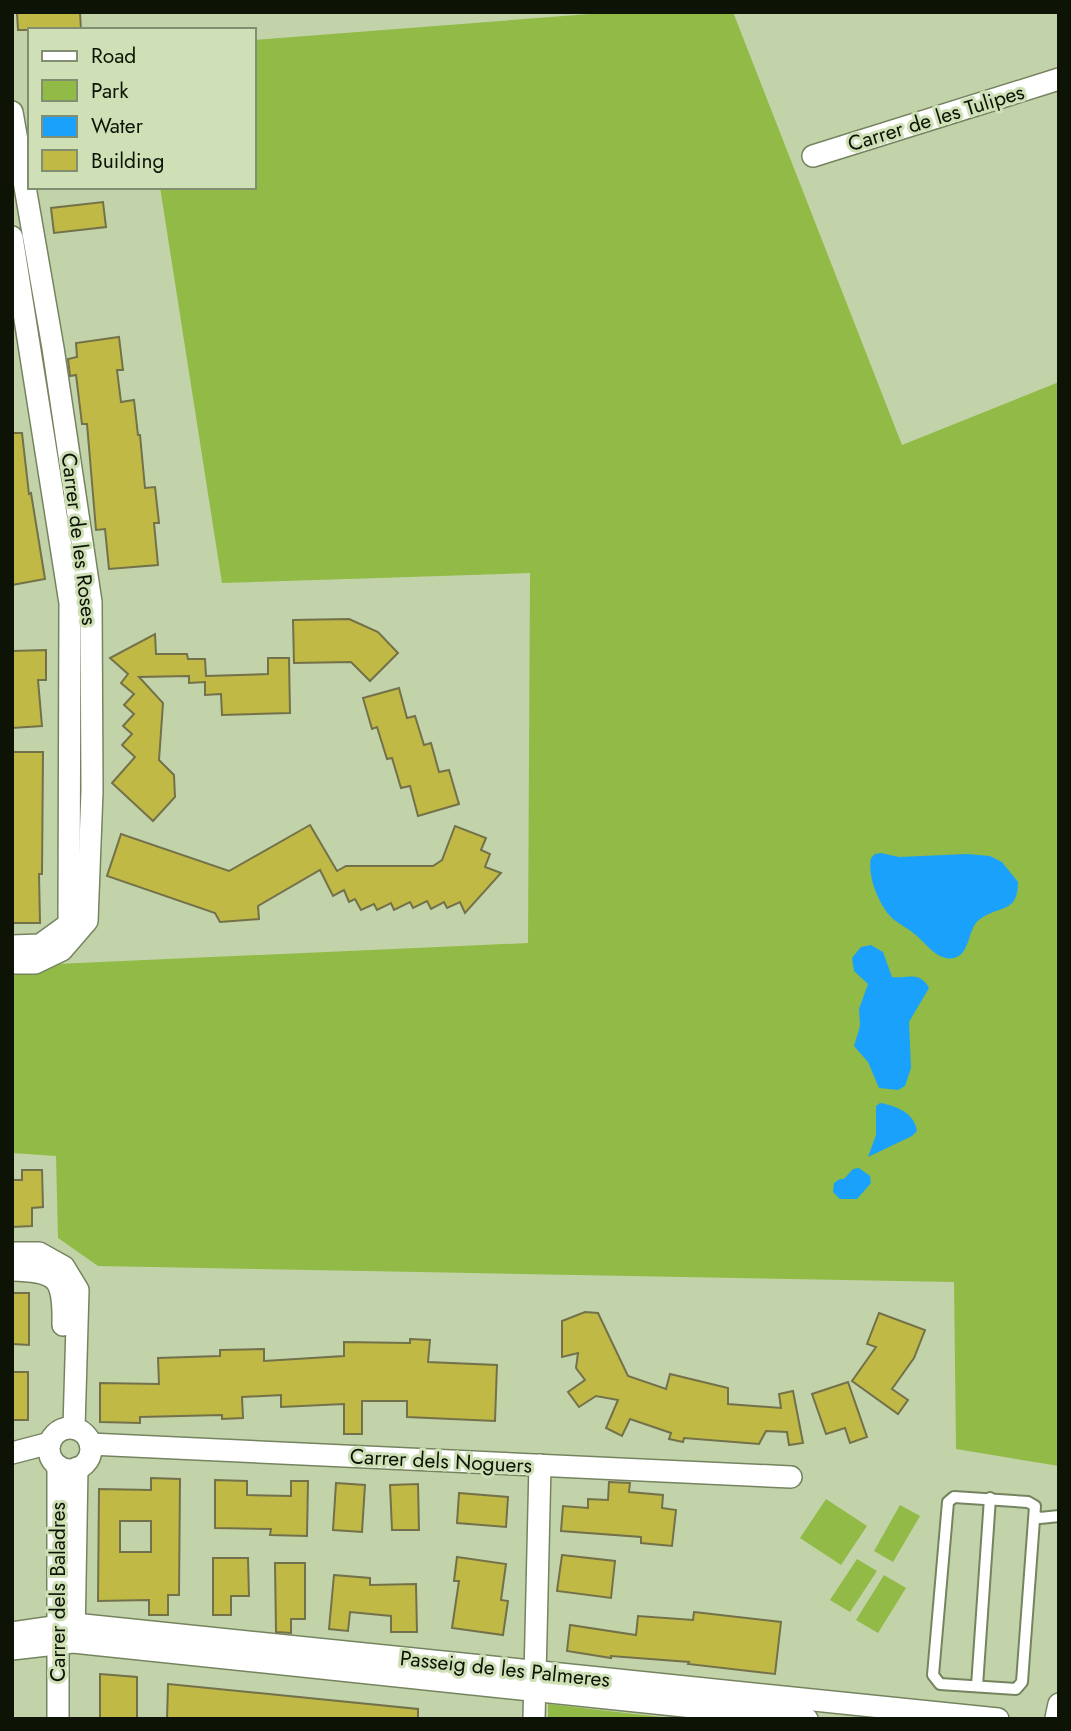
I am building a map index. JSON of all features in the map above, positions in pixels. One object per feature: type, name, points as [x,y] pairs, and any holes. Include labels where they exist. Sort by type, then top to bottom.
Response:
[{"type":"street","name":"Carrer de les Tulipes","points":[[813,156],[1059,79]]},
{"type":"street","name":"Carrer de les Roses","points":[[12,112],[53,348],[91,602],[92,791],[86,921],[62,950],[35,963],[12,963]]},
{"type":"street","name":"Carrer de les Roses","points":[[12,237],[70,603],[69,924],[40,945],[12,946]]},
{"type":"street","points":[[12,1253],[39,1253],[59,1273]]},
{"type":"street","points":[[12,1270],[59,1273]]},
{"type":"street","name":"Carrer dels Baladres","points":[[59,1273],[78,1290],[62,1449],[65,1634],[71,1719]]},
{"type":"street","name":"Carrer dels Noguers","points":[[62,1449],[89,1458],[90,1444],[791,1477]]},
{"type":"street","points":[[14,1453],[62,1449]]},
{"type":"street","points":[[534,1719],[540,1465]]},
{"type":"street","name":"Passeig de les Palmeres","points":[[12,1633],[65,1634],[534,1681],[998,1719]]},
{"type":"street","name":"Carrer dels Baladres","points":[[58,1719],[65,1634]]},
{"type":"street","name":"Passeig de les Palmeres","points":[[12,1649],[65,1634]]},
{"type":"street","name":"Passeig de les Palmeres","points":[[534,1681],[807,1719]]},
{"type":"street","points":[[1057,1718],[1059,1704]]},
{"type":"lane","points":[[954,1497],[1028,1502],[1035,1506],[1035,1516],[1022,1682],[1016,1689],[940,1684],[933,1675],[948,1502],[954,1497]]},
{"type":"lane","points":[[977,1686],[990,1498]]},
{"type":"lane","points":[[1035,1516],[1059,1516]]},
{"type":"green space","points":[[616,12],[733,12],[902,445],[1059,382],[1059,1466],[956,1449],[954,1282],[98,1266],[58,1238],[56,1156],[12,1153],[12,966],[528,943],[530,573],[222,583],[160,189],[256,189],[256,40]]},
{"type":"green space","points":[[826,1499],[867,1526],[841,1565],[800,1538]]},
{"type":"green space","points":[[900,1505],[920,1516],[893,1562],[874,1551]]},
{"type":"green space","points":[[857,1559],[877,1571],[850,1612],[830,1600]]},
{"type":"green space","points":[[884,1575],[906,1588],[878,1633],[856,1620]]},
{"type":"green space","points":[[548,1704],[678,1719],[548,1719]]},
{"type":"water","points":[[881,853],[899,857],[967,854],[990,856],[1002,862],[1018,882],[1015,899],[1011,904],[976,923],[959,956],[943,957],[892,918],[883,906],[872,881],[870,865],[871,858]]},
{"type":"water","points":[[871,945],[883,952],[892,977],[917,977],[929,988],[909,1022],[911,1068],[905,1086],[898,1090],[879,1088],[868,1062],[854,1046],[860,1026],[859,1009],[868,984],[854,971],[852,958],[861,947]]},
{"type":"water","points":[[880,1103],[898,1108],[908,1115],[917,1131],[868,1157],[876,1135],[876,1106]]},
{"type":"water","points":[[859,1168],[870,1176],[871,1183],[857,1199],[840,1199],[833,1192],[834,1183],[844,1179],[853,1169]]},
{"type":"building","points":[[80,12],[81,28],[18,30],[17,13]]},
{"type":"building","points":[[103,202],[106,227],[54,233],[51,208]]},
{"type":"building","points":[[119,337],[123,370],[117,370],[121,402],[134,400],[145,488],[155,487],[159,523],[154,523],[158,565],[109,569],[105,529],[96,530],[87,424],[82,424],[76,375],[70,376],[68,359],[77,357],[76,343]]},
{"type":"building","points":[[12,433],[22,433],[29,494],[31,493],[45,579],[12,585]]},
{"type":"building","points":[[349,619],[378,632],[398,653],[370,681],[351,662],[294,663],[293,620]]},
{"type":"building","points":[[155,634],[156,654],[187,654],[188,659],[205,659],[206,676],[268,674],[268,658],[289,658],[290,713],[222,715],[221,694],[205,695],[205,682],[189,683],[189,676],[139,677],[163,703],[159,760],[174,775],[175,797],[153,821],[112,783],[135,757],[122,745],[132,734],[123,726],[134,714],[124,705],[134,694],[121,683],[128,674],[110,658]]},
{"type":"building","points":[[46,650],[46,680],[38,680],[42,726],[12,728],[12,651]]},
{"type":"building","points":[[399,688],[407,718],[415,716],[424,745],[431,743],[439,772],[449,770],[459,804],[418,816],[410,786],[401,788],[392,758],[387,759],[377,727],[372,729],[363,698]]},
{"type":"building","points":[[12,752],[43,752],[40,923],[12,923]]},
{"type":"building","points":[[310,825],[337,871],[346,866],[433,866],[442,860],[455,826],[486,838],[481,850],[490,854],[485,867],[501,873],[465,913],[460,902],[447,908],[444,902],[431,909],[427,901],[413,908],[410,902],[394,910],[391,903],[377,910],[374,904],[361,910],[355,899],[349,902],[344,890],[333,896],[320,870],[258,906],[259,919],[220,922],[215,913],[107,876],[121,834],[229,871]]},
{"type":"building","points":[[22,1170],[42,1170],[43,1207],[32,1208],[32,1226],[12,1227],[12,1180],[22,1180]]},
{"type":"building","points":[[12,1293],[29,1293],[29,1345],[12,1344]]},
{"type":"building","points":[[585,1312],[598,1313],[628,1376],[666,1389],[670,1374],[728,1388],[728,1404],[781,1408],[779,1394],[793,1391],[803,1443],[789,1445],[787,1432],[766,1431],[759,1444],[684,1438],[683,1442],[669,1439],[671,1433],[630,1419],[622,1436],[606,1428],[618,1400],[596,1396],[579,1407],[568,1392],[585,1380],[576,1368],[578,1353],[562,1357],[562,1321]]},
{"type":"building","points":[[879,1313],[925,1330],[914,1358],[892,1389],[908,1400],[898,1414],[852,1381],[876,1347],[867,1344]]},
{"type":"building","points":[[410,1339],[430,1340],[428,1362],[497,1365],[495,1421],[407,1417],[407,1401],[362,1401],[362,1434],[344,1434],[344,1404],[281,1407],[281,1395],[242,1397],[243,1418],[222,1419],[222,1415],[140,1417],[140,1423],[100,1422],[100,1383],[159,1384],[158,1358],[220,1356],[220,1350],[264,1349],[264,1361],[344,1356],[344,1342],[410,1343]]},
{"type":"building","points":[[12,1372],[28,1372],[28,1420],[12,1420]]},
{"type":"building","points":[[848,1382],[867,1437],[850,1443],[845,1428],[826,1434],[812,1394]]},
{"type":"building","points":[[151,1478],[180,1479],[179,1595],[168,1595],[168,1615],[149,1615],[149,1600],[98,1601],[99,1489],[151,1490]],"holes":[[[120,1521],[151,1521],[151,1552],[120,1552]]]},
{"type":"building","points":[[215,1480],[247,1481],[247,1495],[291,1496],[291,1481],[308,1481],[307,1536],[270,1535],[271,1529],[215,1528]]},
{"type":"building","points":[[609,1482],[630,1483],[629,1492],[663,1495],[662,1508],[676,1510],[672,1546],[641,1543],[641,1537],[561,1531],[563,1506],[588,1508],[588,1499],[608,1500]]},
{"type":"building","points":[[336,1483],[365,1485],[362,1532],[333,1530]]},
{"type":"building","points":[[418,1484],[419,1530],[392,1530],[390,1485]]},
{"type":"building","points":[[459,1493],[508,1497],[506,1527],[457,1523]]},
{"type":"building","points":[[562,1555],[615,1561],[611,1598],[557,1591]]},
{"type":"building","points":[[457,1557],[506,1564],[501,1600],[508,1601],[503,1635],[452,1628],[459,1581],[454,1581]]},
{"type":"building","points":[[213,1558],[248,1558],[249,1596],[231,1596],[231,1615],[213,1615]]},
{"type":"building","points":[[275,1563],[305,1563],[305,1619],[291,1619],[291,1633],[276,1632]]},
{"type":"building","points":[[334,1575],[370,1578],[370,1585],[416,1584],[417,1632],[391,1632],[391,1616],[350,1612],[348,1631],[329,1629]]},
{"type":"building","points":[[694,1612],[781,1622],[775,1674],[688,1664],[689,1662],[611,1658],[567,1651],[570,1625],[636,1635],[638,1616],[693,1620]]},
{"type":"building","points":[[100,1674],[137,1677],[137,1719],[100,1719]]},
{"type":"building","points":[[168,1684],[418,1709],[418,1719],[167,1719]]}]
